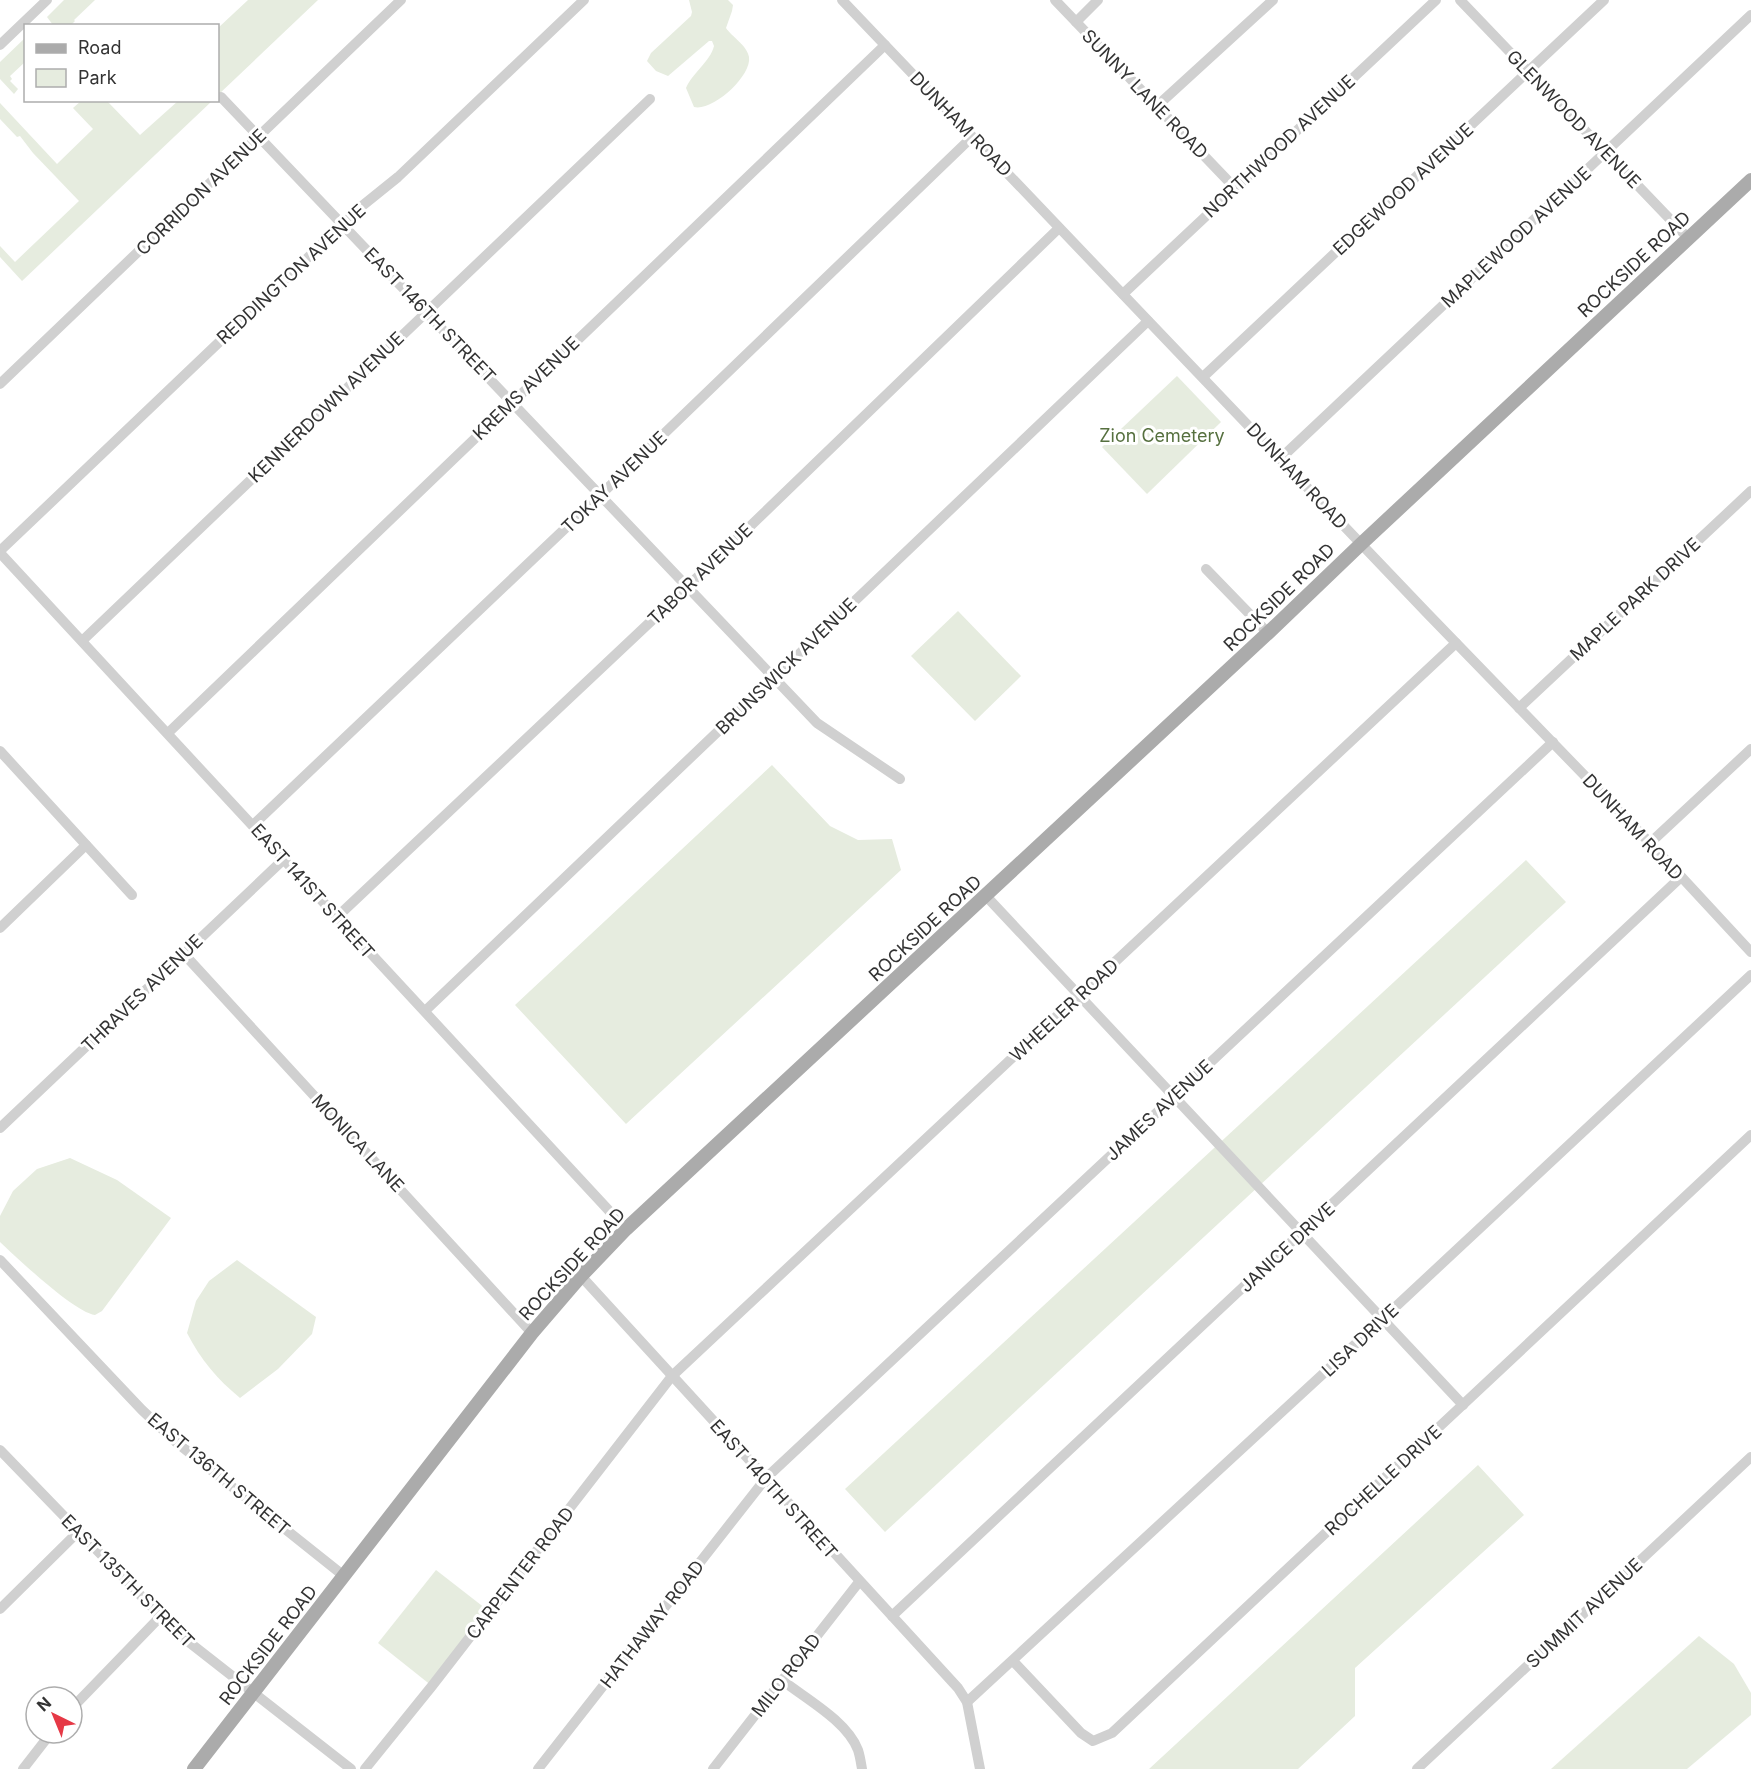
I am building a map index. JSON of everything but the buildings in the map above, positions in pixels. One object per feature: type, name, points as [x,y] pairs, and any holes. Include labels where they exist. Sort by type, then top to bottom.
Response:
[{"type":"main road","name":"ROCKSIDE ROAD","points":[[194,1769],[532,1333],[581,1276],[626,1229],[986,896],[1751,180]]},
{"type":"street","points":[[0,45],[47,0]]},
{"type":"street","name":"CORRIDON AVENUE","points":[[0,384],[401,0]]},
{"type":"street","name":"REDDINGTON AVENUE","points":[[0,552],[362,206],[409,168],[584,0]]},
{"type":"street","name":"DUNHAM ROAD","points":[[842,0],[1650,843],[1751,952]]},
{"type":"street","name":"SUNNY LANE ROAD","points":[[1055,0],[1234,187]]},
{"type":"street","points":[[1076,22],[1098,0]]},
{"type":"street","points":[[1156,106],[1273,0]]},
{"type":"street","name":"NORTHWOOD AVENUE","points":[[1122,294],[1436,0]]},
{"type":"street","name":"GLENWOOD AVENUE","points":[[1460,0],[1688,238]]},
{"type":"street","name":"EDGEWOOD AVENUE","points":[[1203,377],[1604,0]]},
{"type":"street","name":"MAPLEWOOD AVENUE","points":[[1281,458],[1751,15]]},
{"type":"street","name":"KREMS AVENUE","points":[[168,733],[885,45]]},
{"type":"street","name":"EAST 146TH STREET","points":[[221,97],[817,723],[900,779]]},
{"type":"street","name":"KENNERDOWN AVENUE","points":[[82,641],[650,99]]},
{"type":"street","name":"TOKAY AVENUE","points":[[253,825],[600,495],[972,136]]},
{"type":"street","name":"TABOR AVENUE","points":[[337,917],[688,586],[1059,228]]},
{"type":"street","name":"BRUNSWICK AVENUE","points":[[425,1011],[1149,321]]},
{"type":"street","name":"MAPLE PARK DRIVE","points":[[1519,708],[1751,491]]},
{"type":"street","name":"EAST 141ST STREET","points":[[0,552],[626,1229]]},
{"type":"street","points":[[1206,568],[1268,633]]},
{"type":"street","name":"WHEELER ROAD","points":[[672,1376],[1456,643]]},
{"type":"street","name":"JAMES AVENUE","points":[[765,1479],[1553,742]]},
{"type":"street","points":[[1650,843],[1751,749]]},
{"type":"street","points":[[0,752],[132,895]]},
{"type":"street","points":[[0,928],[86,845]]},
{"type":"street","name":"THRAVES AVENUE","points":[[0,1128],[284,859]]},
{"type":"street","name":"JANICE DRIVE","points":[[891,1616],[1681,877]]},
{"type":"street","points":[[986,896],[1463,1405]]},
{"type":"street","name":"MONICA LANE","points":[[183,953],[532,1333]]},
{"type":"street","name":"LISA DRIVE","points":[[967,1702],[1383,1319],[1751,975]]},
{"type":"street","name":"ROCHELLE DRIVE","points":[[1013,1661],[1081,1733],[1093,1741],[1112,1733],[1751,1135]]},
{"type":"street","name":"EAST 136TH STREET","points":[[0,1260],[142,1410],[176,1442],[344,1576]]},
{"type":"street","name":"EAST 140TH STREET","points":[[581,1276],[951,1680],[967,1702]]},
{"type":"street","name":"CARPENTER ROAD","points":[[365,1769],[672,1376]]},
{"type":"street","name":"EAST 135TH STREET","points":[[0,1450],[160,1617],[197,1650],[351,1769]]},
{"type":"street","name":"SUMMIT AVENUE","points":[[1417,1769],[1751,1457]]},
{"type":"street","name":"HATHAWAY ROAD","points":[[538,1769],[765,1479]]},
{"type":"street","points":[[0,1609],[78,1532]]},
{"type":"street","name":"MILO ROAD","points":[[713,1769],[859,1582]]},
{"type":"street","points":[[84,1696],[160,1617]]},
{"type":"street","points":[[782,1680],[838,1722],[851,1736],[859,1751],[862,1769]]},
{"type":"street","points":[[967,1702],[980,1769]]},
{"type":"street","points":[[23,1769],[42,1745]]},
{"type":"green space","points":[[64,0],[95,0],[72,24],[52,24],[47,17]]},
{"type":"green space","points":[[248,0],[318,0],[219,94],[219,27]]},
{"type":"green space","points":[[689,0],[728,0],[733,5],[726,28],[745,49],[749,57],[748,65],[738,82],[720,98],[702,107],[694,107],[686,88],[712,52],[714,46],[712,41],[709,41],[668,76],[656,71],[647,61],[651,53],[691,16]]},
{"type":"green space","points":[[24,39],[24,63],[10,76],[12,79],[10,81],[18,89],[14,94],[0,79],[0,62]]},
{"type":"green space","points":[[80,102],[108,102],[140,135],[177,102],[211,102],[22,281],[0,257],[0,246],[15,262],[79,201],[20,136],[17,137],[0,119],[0,103],[57,164],[93,129],[73,108]]},
{"type":"green space","name":"Zion Cemetery","points":[[1177,376],[1221,422],[1147,494],[1102,447]]},
{"type":"green space","points":[[958,611],[1021,676],[975,721],[911,656]]},
{"type":"green space","points":[[772,765],[830,826],[858,840],[892,839],[901,870],[626,1124],[515,1005]]},
{"type":"green space","points":[[1526,860],[1566,902],[885,1532],[845,1489]]},
{"type":"green space","points":[[70,1158],[117,1180],[171,1218],[102,1311],[95,1315],[86,1312],[60,1295],[0,1242],[0,1216],[13,1191],[37,1169]]},
{"type":"green space","points":[[237,1260],[316,1317],[312,1334],[278,1369],[240,1398],[210,1368],[187,1333],[196,1301],[209,1281]]},
{"type":"green space","points":[[1478,1465],[1524,1515],[1355,1668],[1355,1716],[1298,1769],[1149,1769]]},
{"type":"green space","points":[[436,1570],[490,1612],[432,1686],[378,1643]]},
{"type":"green space","points":[[1699,1636],[1734,1664],[1751,1693],[1751,1715],[1687,1769],[1551,1769]]}]
